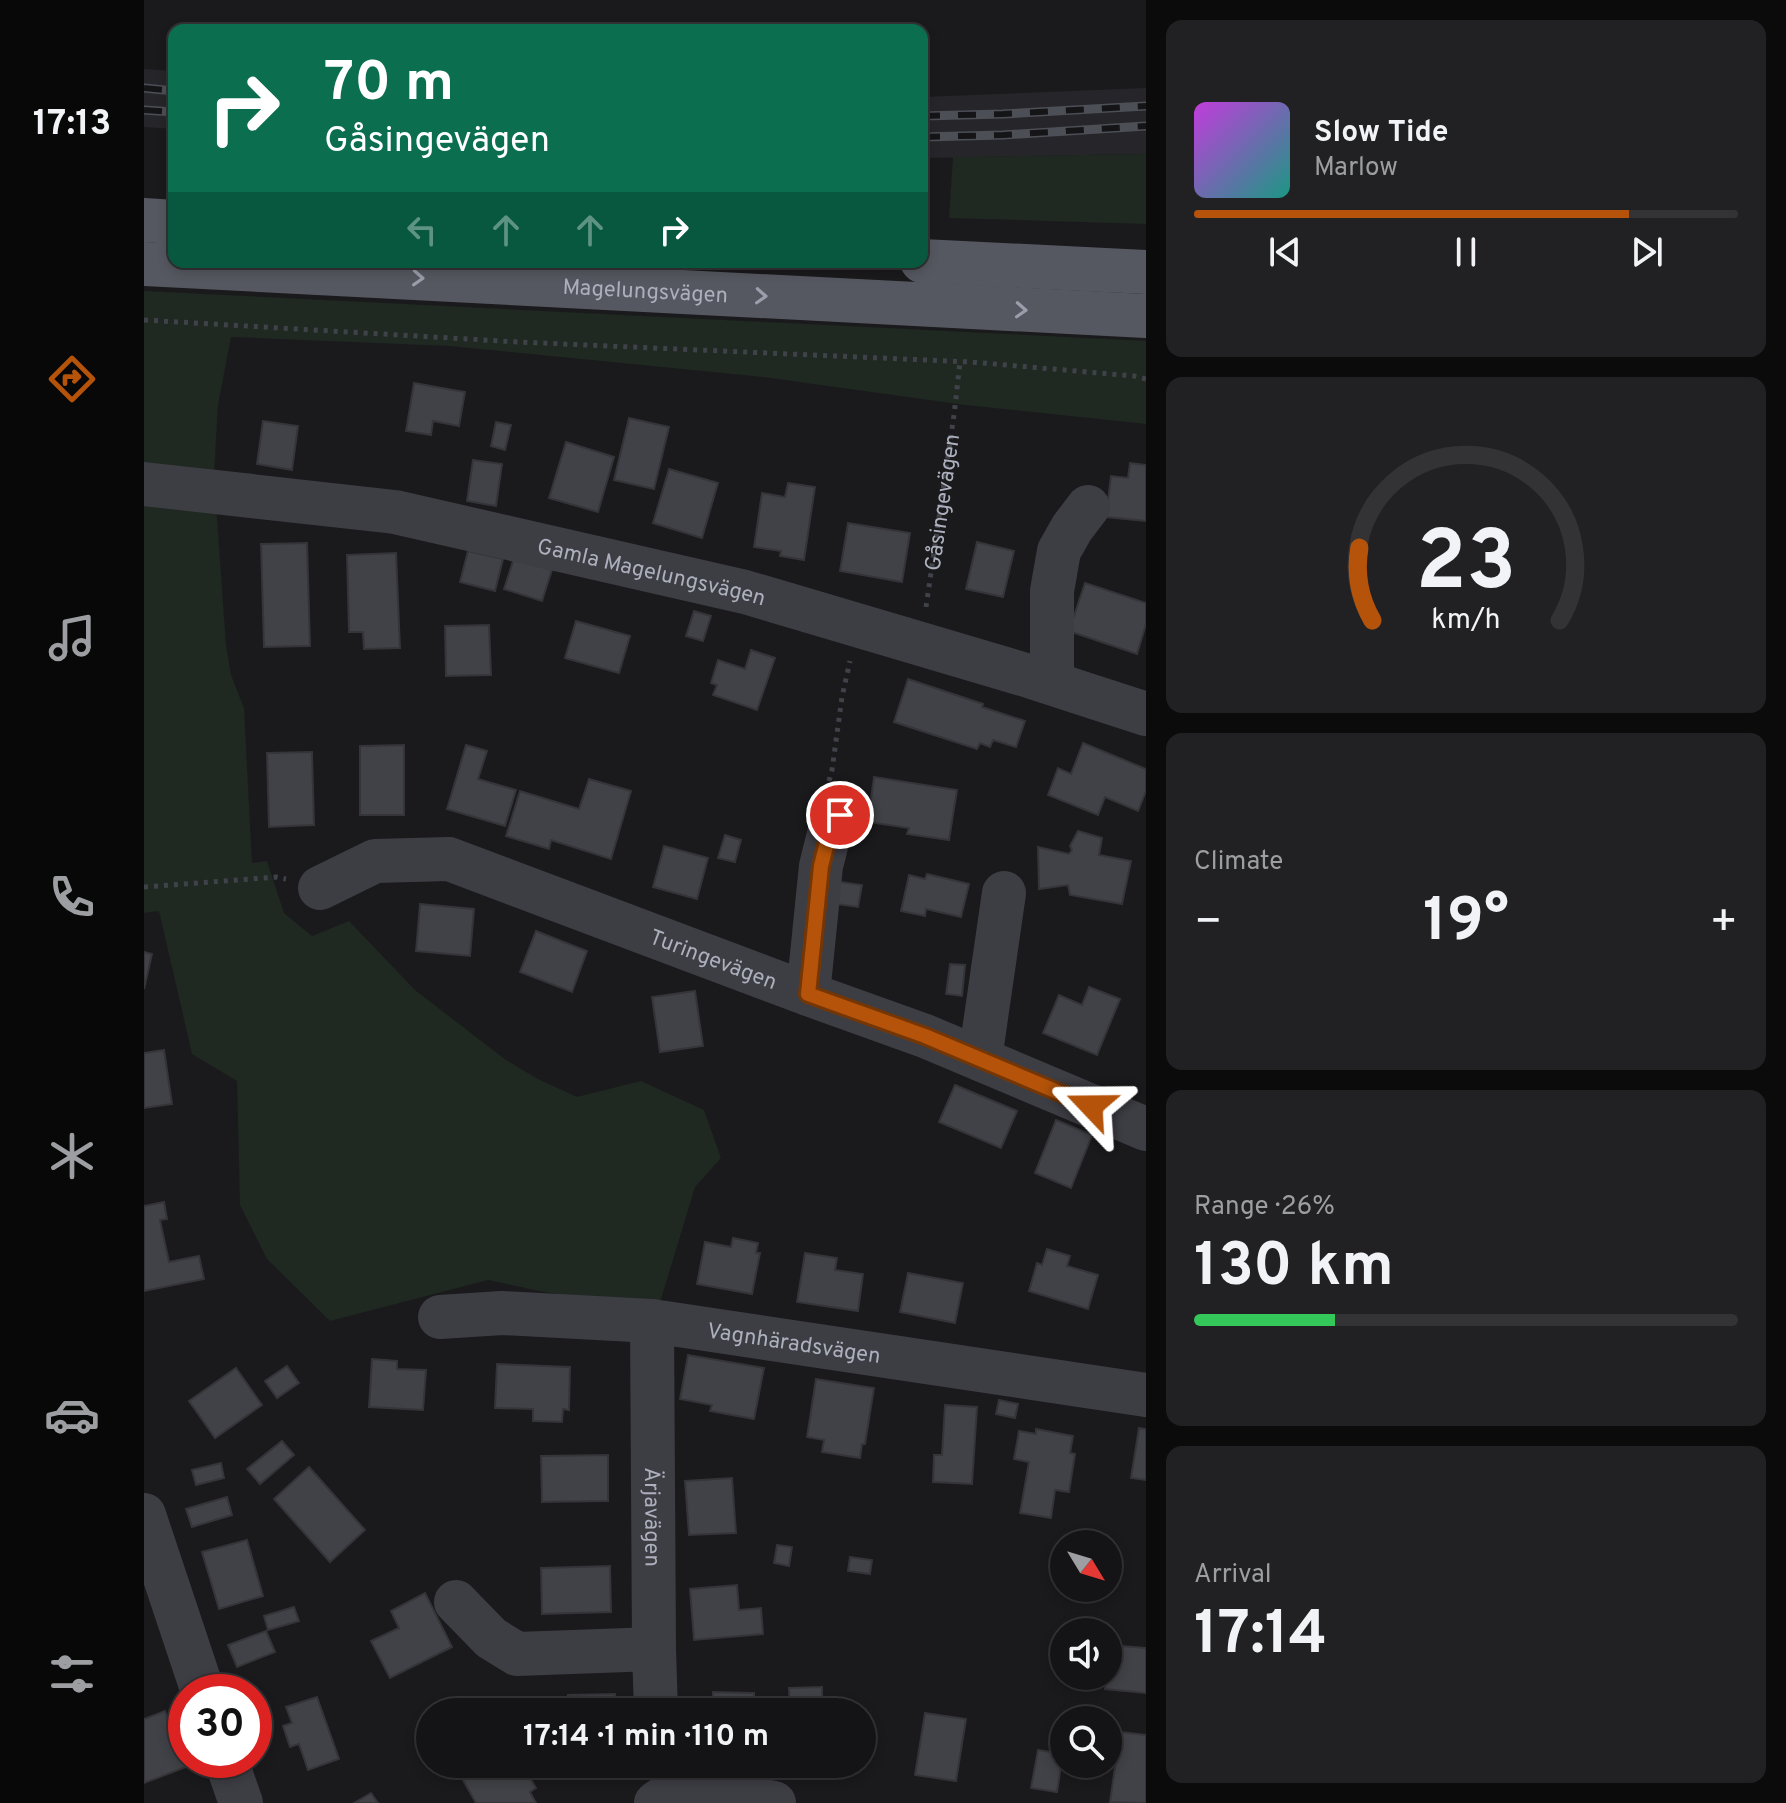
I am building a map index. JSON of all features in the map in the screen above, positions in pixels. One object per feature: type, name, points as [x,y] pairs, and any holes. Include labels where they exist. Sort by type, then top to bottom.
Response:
[{"type":"main road","points":[[144,220],[168,222]]},
{"type":"main road","points":[[928,261],[1146,272]]},
{"type":"main road","name":"Magelungsvägen","points":[[144,264],[168,265]]},
{"type":"main road","name":"Magelungsvägen","points":[[221,268],[1146,316]]},
{"type":"street","name":"Gamla Magelungsvägen","points":[[144,484],[395,512],[745,592],[1146,714]]},
{"type":"street","points":[[1052,683],[1052,591],[1059,551],[1088,507]]},
{"type":"street","points":[[808,994],[821,866],[829,834],[840,815]]},
{"type":"street","name":"Turingevägen","points":[[320,888],[375,861],[449,859],[925,1036],[1146,1129]]},
{"type":"street","points":[[980,1059],[1004,893]]},
{"type":"street","name":"Vagnhäradsvägen","points":[[440,1317],[502,1313],[652,1321],[1146,1395]]},
{"type":"street","name":"Ärjavägen","points":[[652,1321],[656,1698]]},
{"type":"street","points":[[144,1515],[197,1674]]},
{"type":"street","points":[[456,1602],[491,1638],[517,1654],[654,1649]]},
{"type":"street","points":[[232,1778],[241,1803]]},
{"type":"street","points":[[659,1792],[717,1793],[774,1803]]},
{"type":"path","points":[[144,320],[533,343],[960,362],[1146,379]]},
{"type":"path","name":"Gåsingevägen","points":[[921,644],[960,362]]},
{"type":"path","points":[[832,770],[842,697]]},
{"type":"path","points":[[144,887],[276,877],[320,888]]},
{"type":"shaded area","points":[[144,69],[168,71],[168,129],[144,127]]},
{"type":"shaded area","points":[[1146,88],[1146,154],[928,158],[928,97]]},
{"type":"shaded area","points":[[1146,154],[1146,224],[949,218],[953,157]]},
{"type":"shaded area","points":[[144,291],[1146,341],[1146,424],[965,405],[763,377],[449,346],[231,337],[218,405],[214,475],[226,645],[231,675],[244,708],[252,863],[267,861],[284,913],[312,936],[349,921],[415,990],[506,1060],[538,1079],[577,1097],[641,1081],[704,1110],[721,1158],[695,1187],[658,1309],[544,1292],[488,1280],[330,1321],[267,1259],[240,1205],[237,1081],[192,1054],[159,911],[144,913]]},
{"type":"building","points":[[414,383],[465,392],[459,426],[433,421],[431,435],[406,431]]},
{"type":"building","points":[[629,418],[669,427],[654,489],[614,480]]},
{"type":"building","points":[[263,421],[298,426],[292,470],[257,464]]},
{"type":"building","points":[[496,422],[511,425],[505,450],[491,446]]},
{"type":"building","points":[[566,442],[614,457],[598,512],[549,498]]},
{"type":"building","points":[[473,460],[502,464],[496,506],[467,501]]},
{"type":"building","points":[[1130,463],[1146,465],[1146,521],[1106,517],[1111,476],[1128,478]]},
{"type":"building","points":[[669,469],[718,483],[702,538],[653,523]]},
{"type":"building","points":[[788,483],[815,487],[804,560],[780,556],[781,551],[754,547],[762,493],[785,497]]},
{"type":"building","points":[[848,523],[910,533],[902,582],[840,571]]},
{"type":"building","points":[[977,542],[1014,551],[1003,597],[966,589]]},
{"type":"building","points":[[307,543],[310,646],[264,647],[261,544]]},
{"type":"building","points":[[468,551],[503,559],[495,591],[460,582]]},
{"type":"building","points":[[396,553],[400,648],[364,649],[363,632],[349,632],[347,555]]},
{"type":"building","points":[[514,558],[552,570],[542,601],[504,589]]},
{"type":"building","points":[[1085,583],[1146,603],[1146,624],[1137,654],[1069,631]]},
{"type":"building","points":[[694,611],[711,616],[703,641],[686,636]]},
{"type":"building","points":[[576,621],[630,636],[619,673],[565,658]]},
{"type":"building","points":[[489,625],[491,675],[446,676],[445,626]]},
{"type":"building","points":[[751,650],[775,658],[757,710],[713,695],[717,685],[711,683],[718,660],[745,669]]},
{"type":"building","points":[[908,679],[1025,721],[1016,747],[993,740],[990,747],[980,743],[977,749],[894,722]]},
{"type":"building","points":[[1083,743],[1146,769],[1146,791],[1138,811],[1105,797],[1098,815],[1048,795],[1058,768],[1071,774]]},
{"type":"building","points":[[404,745],[404,815],[360,815],[360,746]]},
{"type":"building","points":[[466,745],[487,751],[478,779],[516,790],[505,826],[447,809]]},
{"type":"building","points":[[312,752],[314,825],[269,827],[267,753]]},
{"type":"building","points":[[874,777],[957,790],[949,840],[907,834],[909,828],[868,822]]},
{"type":"building","points":[[589,779],[631,791],[611,859],[551,840],[549,849],[506,836],[520,791],[579,809]]},
{"type":"building","points":[[1078,831],[1102,838],[1099,855],[1131,861],[1122,904],[1070,895],[1068,885],[1039,889],[1038,847],[1069,854]]},
{"type":"building","points":[[725,835],[741,840],[735,862],[718,858]]},
{"type":"building","points":[[664,846],[708,858],[697,899],[653,887]]},
{"type":"building","points":[[927,874],[969,884],[961,917],[926,909],[925,916],[901,911],[909,875],[925,879]]},
{"type":"building","points":[[840,882],[862,885],[858,907],[836,904]]},
{"type":"building","points":[[420,904],[474,909],[470,956],[416,951]]},
{"type":"building","points":[[536,931],[587,951],[572,992],[520,972]]},
{"type":"building","points":[[144,952],[152,954],[144,989]]},
{"type":"building","points":[[950,964],[965,965],[962,996],[946,994]]},
{"type":"building","points":[[1089,987],[1120,999],[1097,1055],[1043,1033],[1059,995],[1082,1005]]},
{"type":"building","points":[[695,991],[703,1046],[660,1052],[652,997]]},
{"type":"building","points":[[164,1050],[172,1104],[144,1108],[144,1053]]},
{"type":"building","points":[[955,1085],[1017,1111],[1001,1148],[939,1122]]},
{"type":"building","points":[[1056,1120],[1092,1135],[1071,1188],[1035,1173]]},
{"type":"building","points":[[164,1202],[167,1219],[160,1220],[169,1262],[199,1256],[204,1279],[144,1291],[144,1206]]},
{"type":"building","points":[[733,1238],[758,1243],[756,1253],[760,1253],[752,1294],[697,1284],[705,1242],[731,1247]]},
{"type":"building","points":[[1047,1249],[1070,1256],[1067,1266],[1098,1275],[1088,1309],[1029,1291],[1037,1263],[1042,1265]]},
{"type":"building","points":[[805,1253],[837,1258],[835,1270],[863,1274],[858,1311],[797,1302]]},
{"type":"building","points":[[908,1273],[963,1283],[955,1323],[900,1312]]},
{"type":"building","points":[[688,1355],[764,1368],[754,1419],[710,1411],[712,1405],[680,1399]]},
{"type":"building","points":[[372,1359],[397,1361],[397,1369],[426,1370],[423,1410],[369,1407]]},
{"type":"building","points":[[497,1364],[570,1367],[569,1410],[563,1409],[562,1422],[533,1421],[533,1409],[495,1408]]},
{"type":"building","points":[[287,1366],[299,1383],[277,1398],[265,1381]]},
{"type":"building","points":[[236,1368],[262,1405],[215,1438],[189,1401]]},
{"type":"building","points":[[816,1379],[874,1388],[860,1458],[822,1452],[824,1440],[807,1437]]},
{"type":"building","points":[[999,1400],[1018,1404],[1015,1418],[996,1414]]},
{"type":"building","points":[[945,1405],[977,1407],[972,1484],[933,1482],[934,1455],[942,1455]]},
{"type":"building","points":[[1139,1428],[1146,1429],[1146,1480],[1131,1478]]},
{"type":"building","points":[[1036,1429],[1073,1436],[1070,1453],[1075,1454],[1069,1492],[1055,1490],[1051,1518],[1020,1513],[1029,1462],[1014,1459],[1019,1431],[1036,1434]]},
{"type":"building","points":[[282,1441],[294,1455],[260,1484],[247,1469]]},
{"type":"building","points":[[608,1455],[608,1501],[542,1502],[541,1456]]},
{"type":"building","points":[[221,1463],[224,1478],[196,1485],[192,1470]]},
{"type":"building","points":[[309,1467],[365,1530],[330,1562],[274,1499]]},
{"type":"building","points":[[732,1478],[736,1533],[689,1535],[685,1481]]},
{"type":"building","points":[[227,1497],[232,1515],[192,1527],[186,1509]]},
{"type":"building","points":[[247,1540],[263,1596],[219,1609],[202,1552]]},
{"type":"building","points":[[777,1545],[792,1547],[789,1566],[774,1563]]},
{"type":"building","points":[[850,1557],[872,1560],[870,1574],[848,1571]]},
{"type":"building","points":[[610,1566],[611,1612],[542,1614],[541,1568]]},
{"type":"building","points":[[737,1585],[739,1610],[761,1608],[763,1634],[694,1640],[690,1589]]},
{"type":"building","points":[[425,1593],[452,1647],[390,1678],[371,1641],[399,1628],[391,1611]]},
{"type":"building","points":[[294,1607],[299,1621],[268,1630],[264,1616]]},
{"type":"building","points":[[266,1631],[275,1652],[237,1667],[228,1645]]},
{"type":"building","points":[[1122,1646],[1146,1648],[1146,1693],[1115,1690],[1122,1690]]},
{"type":"building","points":[[822,1687],[822,1698],[789,1698],[789,1688]]},
{"type":"building","points":[[713,1692],[754,1693],[754,1698],[713,1698]]},
{"type":"building","points":[[615,1694],[615,1698],[568,1698],[568,1695]]},
{"type":"building","points":[[317,1697],[339,1759],[308,1770],[299,1744],[290,1747],[283,1726],[292,1723],[286,1707]]},
{"type":"building","points":[[165,1711],[168,1719],[168,1774],[144,1783],[144,1719]]},
{"type":"building","points":[[925,1713],[966,1719],[956,1781],[915,1775]]},
{"type":"building","points":[[1122,1732],[1146,1735],[1146,1803],[1110,1802],[1113,1778],[1122,1778]]},
{"type":"building","points":[[1038,1750],[1050,1752],[1050,1778],[1059,1778],[1057,1792],[1031,1788]]},
{"type":"building","points":[[462,1778],[530,1778],[536,1788],[530,1792],[536,1803],[476,1803]]},
{"type":"building","points":[[371,1793],[378,1803],[354,1803]]},
{"type":"railway","points":[[144,88],[168,90]]},
{"type":"railway","points":[[928,116],[1146,106]]},
{"type":"railway","points":[[144,110],[168,112]]},
{"type":"railway","points":[[928,137],[1146,126]]},
{"type":"route","points":[[840,815],[829,834],[821,866],[808,994],[925,1036],[1091,1106]]}]
